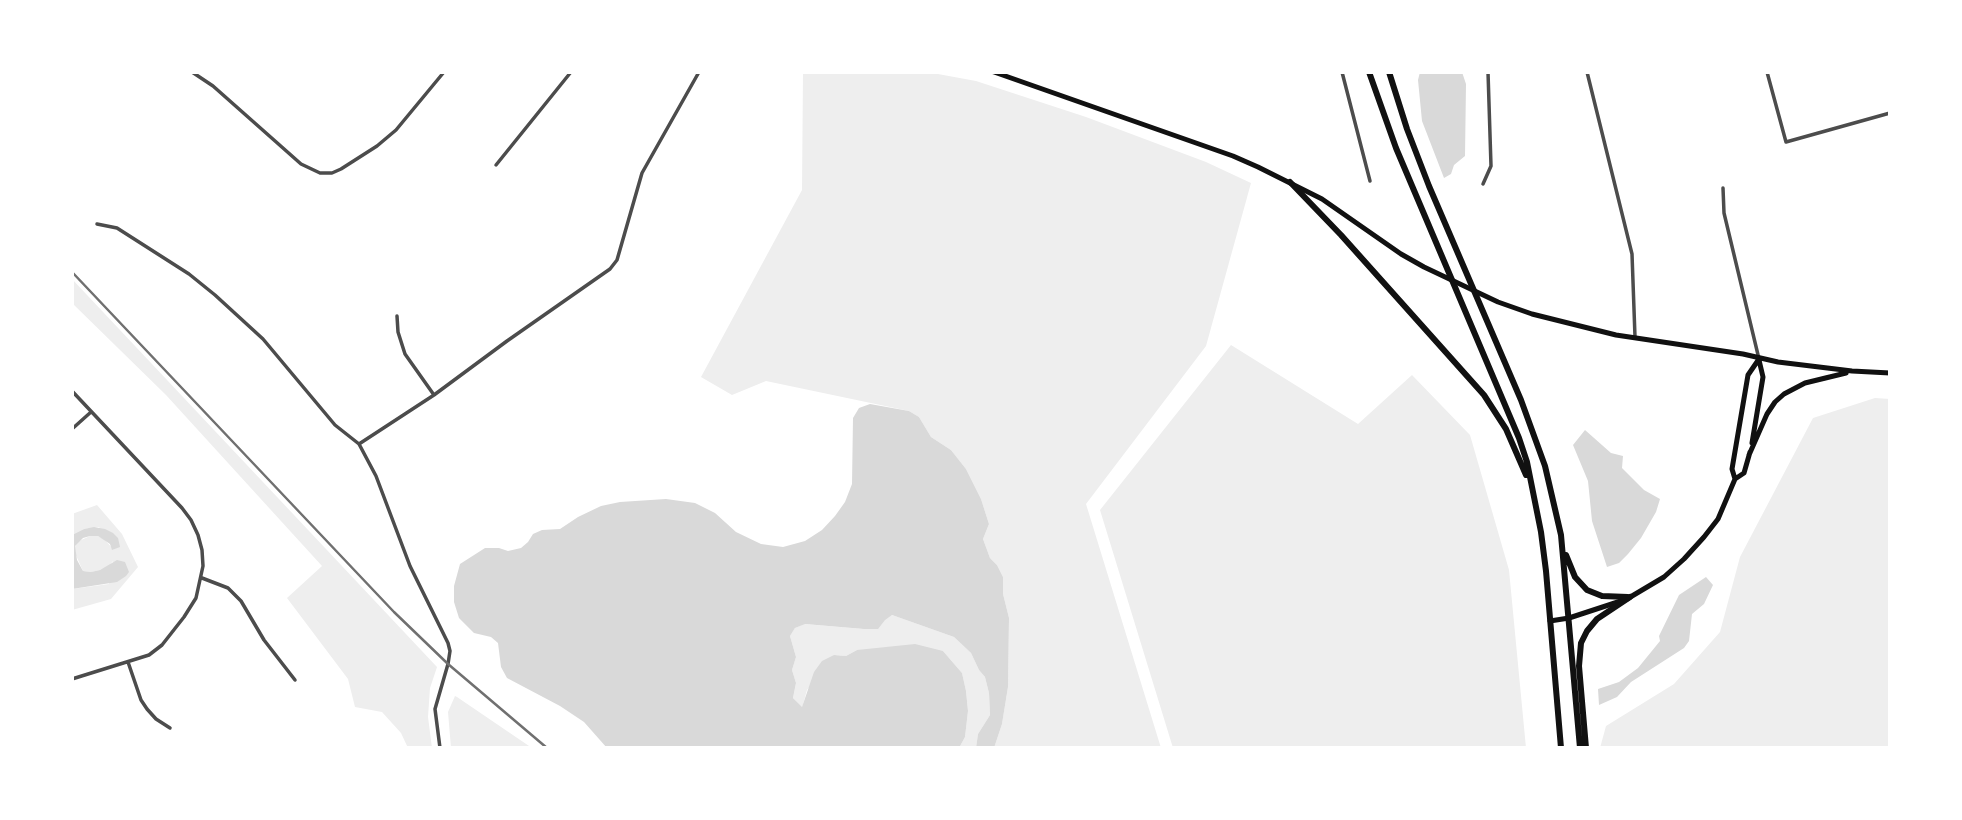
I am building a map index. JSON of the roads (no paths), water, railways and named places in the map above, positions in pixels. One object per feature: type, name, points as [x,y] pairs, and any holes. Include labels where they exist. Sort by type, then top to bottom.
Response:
[{"type":"main road","points":[[994,72],[1233,156],[1290,182],[1322,200],[1401,254],[1498,302],[1575,326],[1635,337],[1743,354],[1759,359],[1890,373]]},
{"type":"main road","points":[[1369,72],[1396,148],[1527,462],[1541,532],[1561,748]]},
{"type":"main road","points":[[1389,72],[1407,130],[1429,186],[1534,432],[1572,572],[1582,587],[1591,592],[1602,596],[1630,597]]},
{"type":"main road","points":[[1290,182],[1485,395],[1520,457],[1533,494]]},
{"type":"main road","points":[[1586,748],[1579,666],[1581,643],[1597,619],[1664,577],[1684,559],[1718,519],[1735,479],[1744,473],[1749,455],[1763,377],[1759,359]]},
{"type":"main road","points":[[1735,479],[1732,469],[1748,375],[1759,359]]},
{"type":"main road","points":[[1749,455],[1767,414],[1784,394],[1805,383],[1852,371]]},
{"type":"main road","points":[[1562,535],[1579,745]]},
{"type":"main road","points":[[1550,621],[1569,618],[1630,597]]},
{"type":"street","points":[[192,72],[213,86],[301,164],[320,173],[332,173],[377,146],[396,130],[444,72]]},
{"type":"street","points":[[496,165],[571,72]]},
{"type":"street","points":[[359,444],[433,395],[610,269],[617,260],[642,173],[699,72]]},
{"type":"street","points":[[1342,72],[1370,181]]},
{"type":"street","points":[[1483,184],[1491,166],[1488,72]]},
{"type":"street","points":[[1587,72],[1632,254],[1635,337]]},
{"type":"street","points":[[1767,72],[1786,142],[1890,113]]},
{"type":"street","points":[[1723,188],[1724,213],[1759,359]]},
{"type":"street","points":[[97,224],[117,228],[189,274],[215,295],[263,339],[335,425],[359,444],[376,476],[410,566],[448,643],[450,652],[435,709],[440,748]]},
{"type":"street","points":[[397,316],[398,332],[405,354],[433,395]]},
{"type":"street","points":[[72,391],[182,508],[191,520],[202,550],[202,578],[196,598],[162,645],[149,654],[128,662],[72,679]]},
{"type":"street","points":[[72,429],[92,412]]},
{"type":"street","points":[[202,578],[228,588],[242,601],[264,640],[295,680]]},
{"type":"street","points":[[128,662],[148,710],[170,728]]},
{"type":"railway","points":[[72,272],[394,612],[448,664],[547,748]]}]
